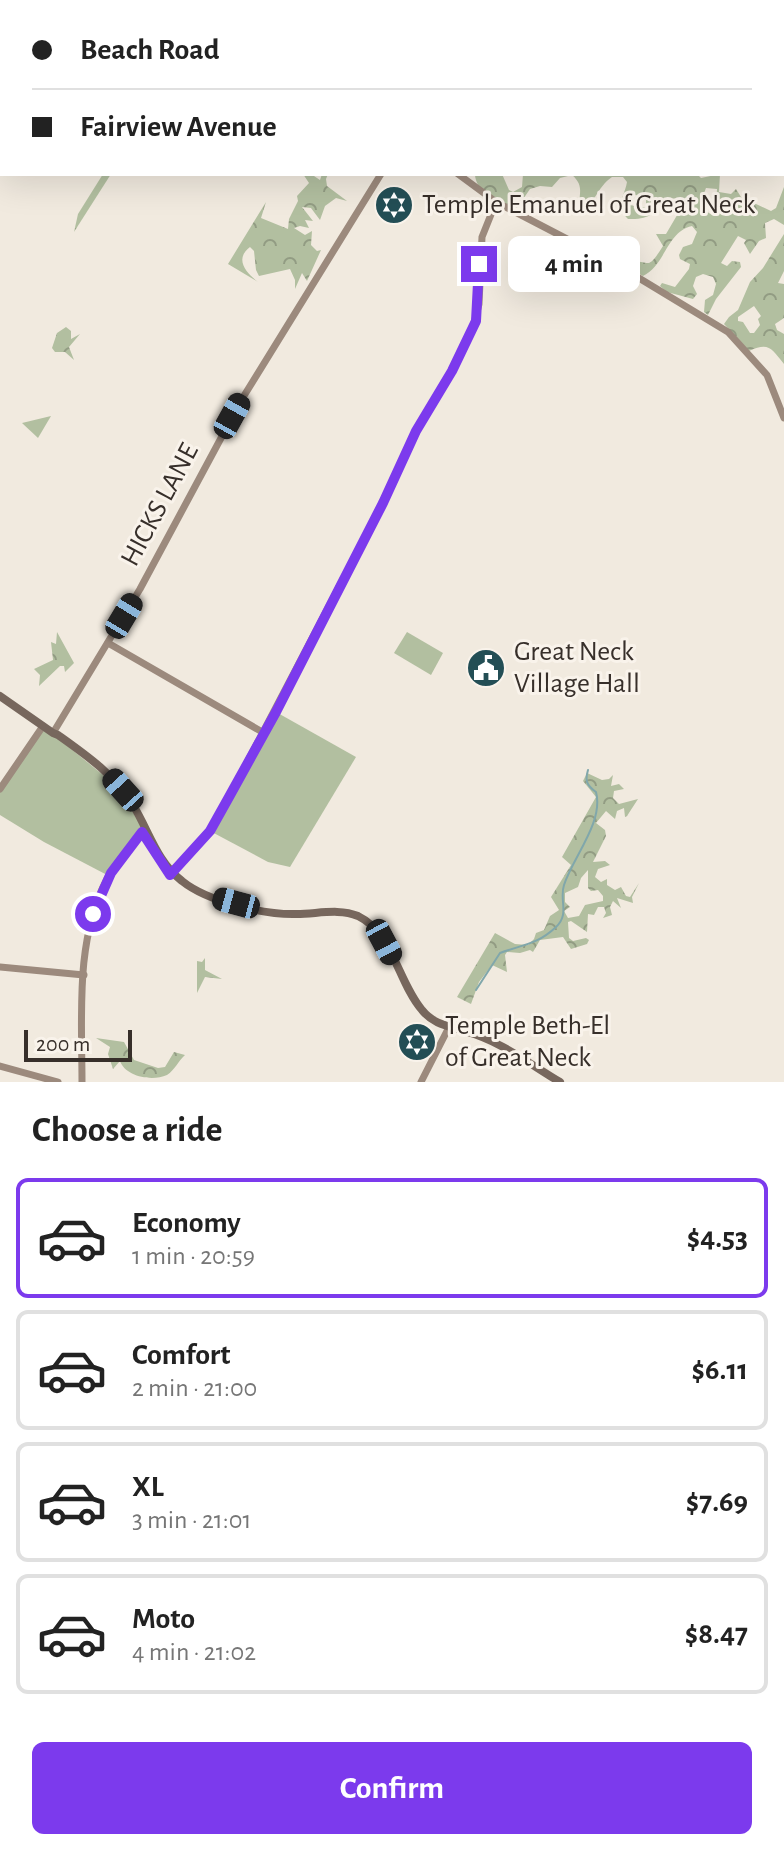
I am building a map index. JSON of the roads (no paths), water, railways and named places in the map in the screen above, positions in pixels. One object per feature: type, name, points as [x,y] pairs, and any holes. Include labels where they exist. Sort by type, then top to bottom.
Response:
[{"type":"main road","points":[[0,696],[58,735],[112,778],[133,804],[143,831],[172,874],[186,884],[243,907],[275,912],[340,908],[366,915],[379,926],[420,1001],[445,1025],[497,1043],[560,1082]]},
{"type":"street","name":"HICKS LANE","points":[[53,733],[140,589],[242,399],[380,176]]},
{"type":"street","points":[[461,176],[496,202],[619,266],[727,331],[784,399]]},
{"type":"street","points":[[172,874],[210,831],[264,733],[385,498],[416,431],[452,371],[473,327],[479,304],[482,237],[496,202]]},
{"type":"street","points":[[772,384],[784,418]]},
{"type":"street","points":[[108,643],[264,733]]},
{"type":"street","points":[[0,789],[43,726]]},
{"type":"street","points":[[82,1082],[87,938],[102,890],[143,831]]},
{"type":"street","points":[[0,967],[84,975]]},
{"type":"street","points":[[421,1082],[445,1025]]},
{"type":"street","points":[[0,1066],[58,1082]]},
{"type":"waterway","points":[[476,990],[500,953],[535,941],[560,922],[564,885],[596,815],[596,792],[587,782],[588,770]]},
{"type":"place","name":"Temple Emanuel of Great Neck","points":[[394,205]]},
{"type":"place","name":"Great Neck Village Hall","points":[[486,668]]},
{"type":"place","name":"Temple Beth-El of Great Neck","points":[[417,1042]]}]
